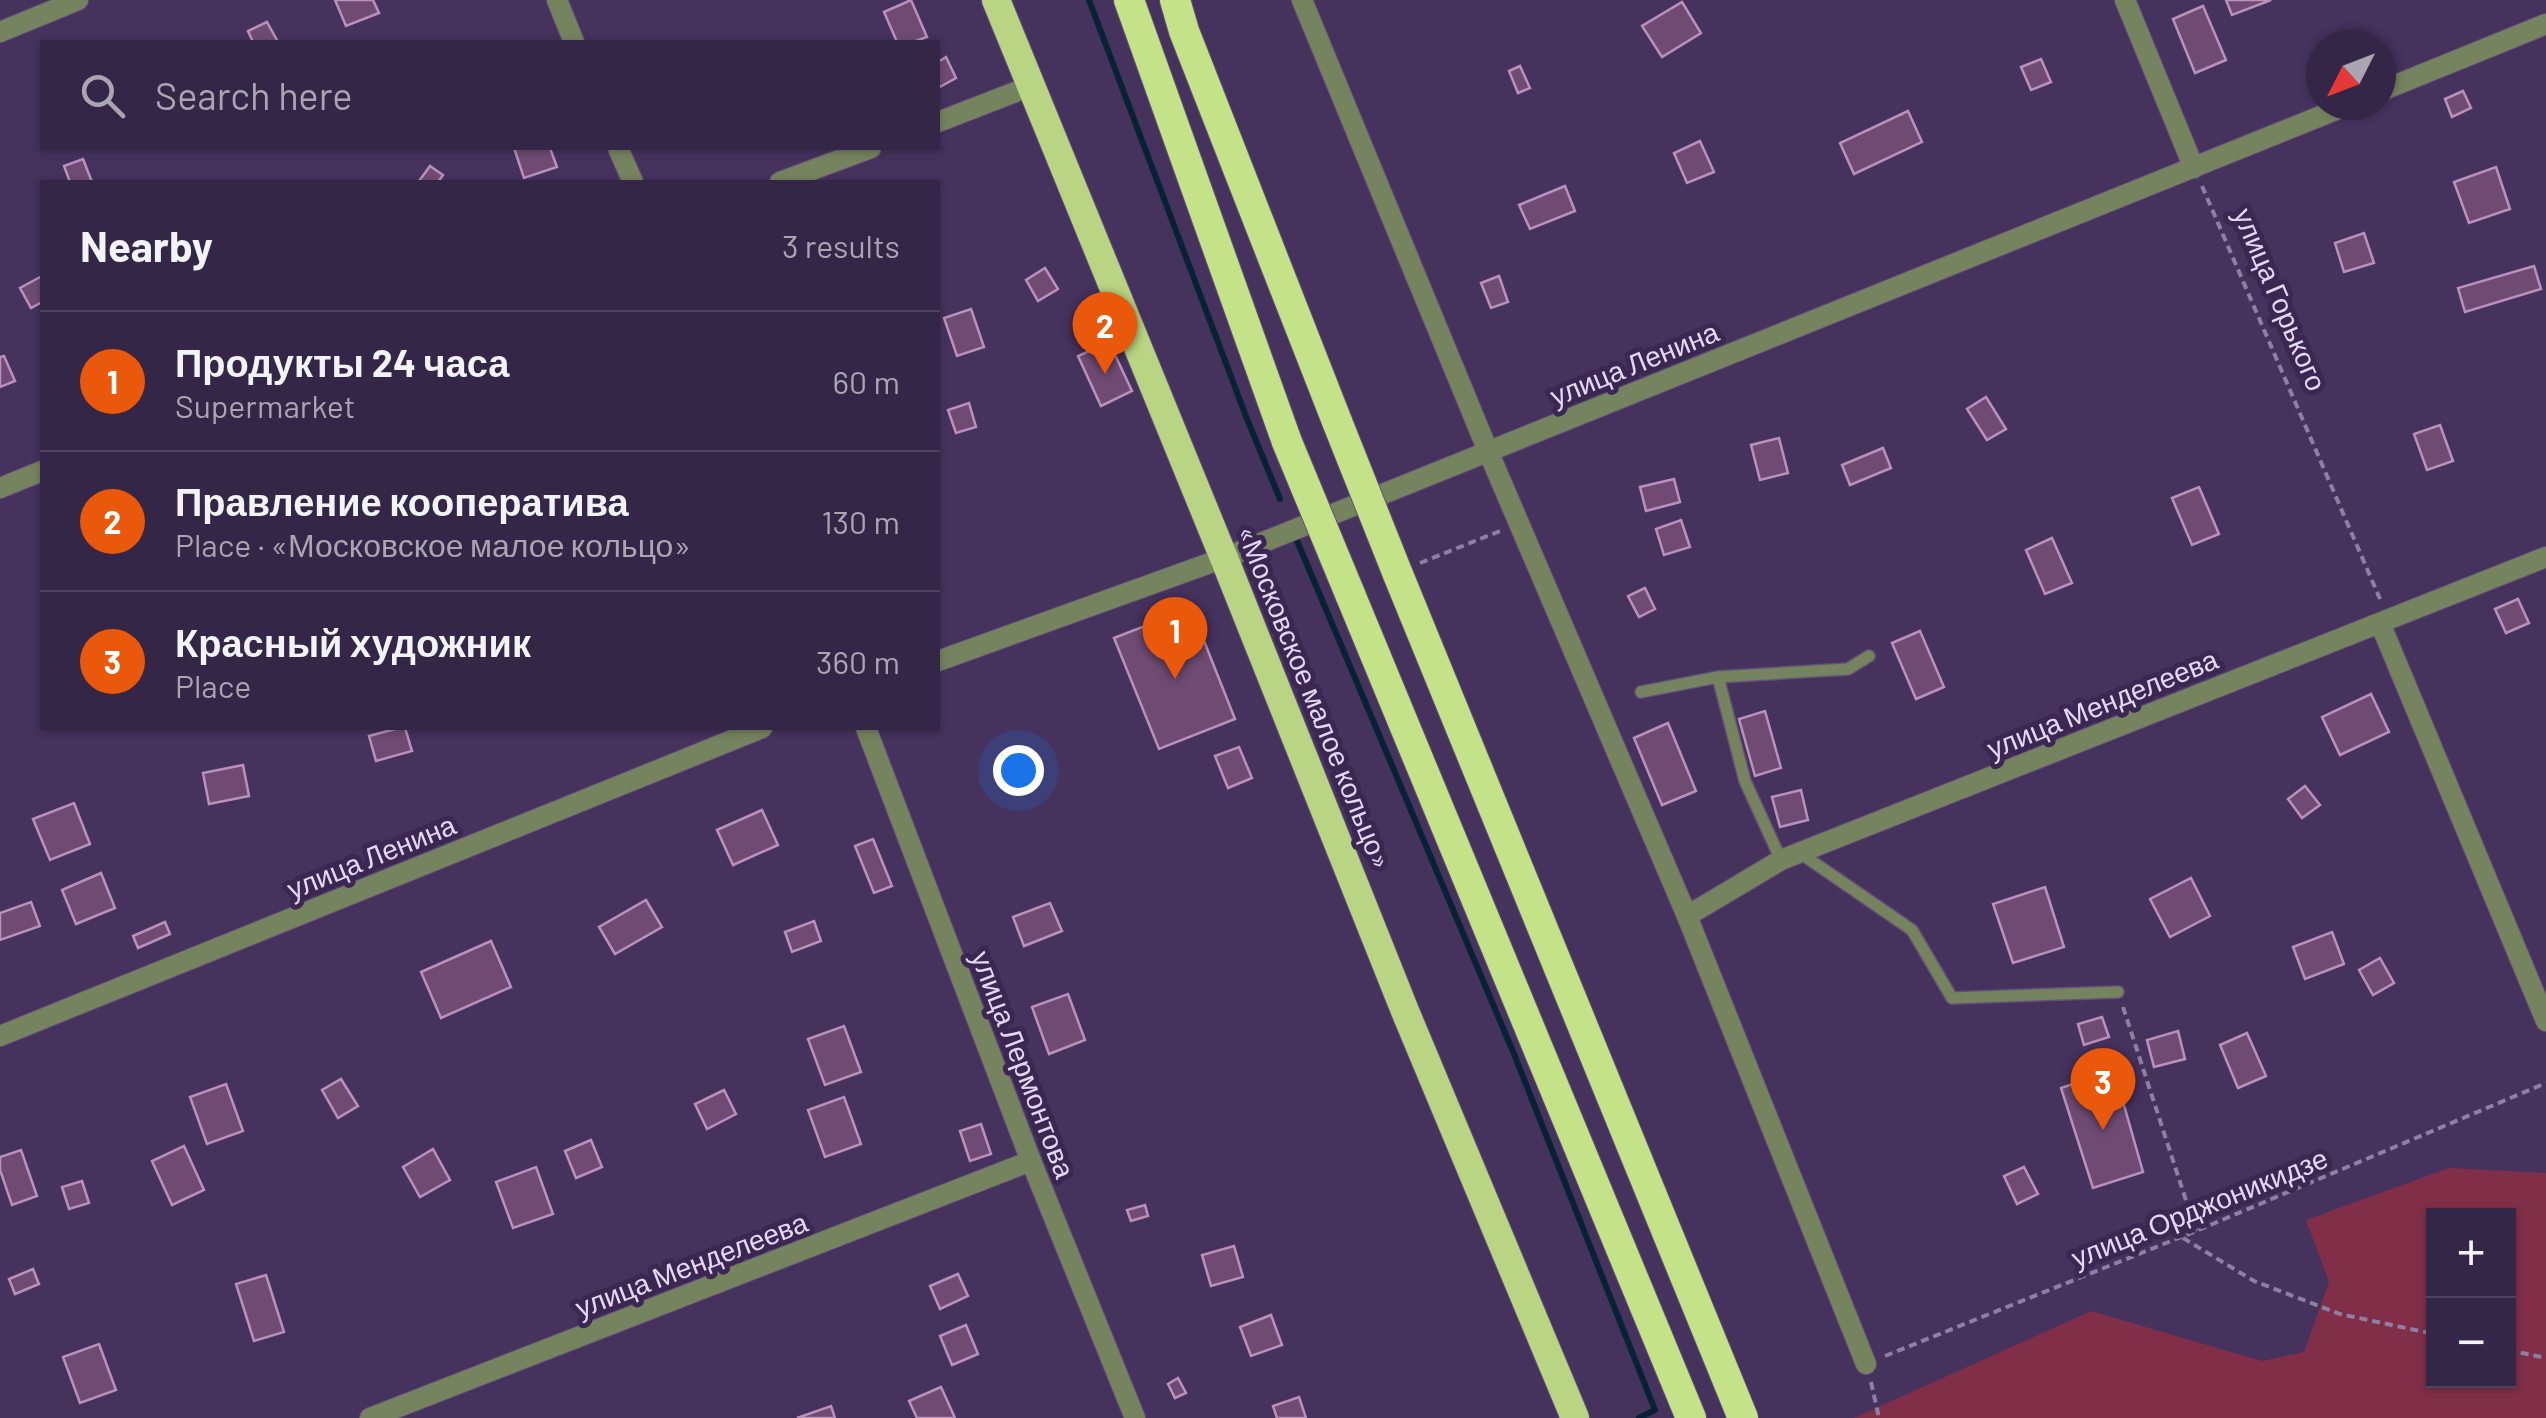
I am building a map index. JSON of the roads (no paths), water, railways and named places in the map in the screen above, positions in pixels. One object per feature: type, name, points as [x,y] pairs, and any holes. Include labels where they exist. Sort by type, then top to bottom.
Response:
[{"type":"highway","name":"«Московское малое кольцо»","points":[[996,0],[1404,1011],[1575,1418]]},
{"type":"highway","points":[[1129,0],[1287,442],[1691,1418]]},
{"type":"highway","points":[[1174,0],[1397,572],[1743,1418]]},
{"type":"street","points":[[0,32],[78,0]]},
{"type":"street","points":[[557,0],[573,40]]},
{"type":"street","points":[[1302,0],[1488,451],[1688,916],[1866,1364]]},
{"type":"street","points":[[2126,0],[2194,168]]},
{"type":"street","points":[[2396,86],[2546,24]]},
{"type":"street","points":[[940,121],[1031,86]]},
{"type":"street","name":"улица Ленина","points":[[940,660],[1224,558],[2311,120]]},
{"type":"street","points":[[619,150],[631,180]]},
{"type":"street","points":[[785,180],[866,150]]},
{"type":"street","points":[[0,488],[40,473]]},
{"type":"street","name":"улица Менделеева","points":[[1688,916],[1790,856],[2546,557]]},
{"type":"street","points":[[2384,621],[2546,1021]]},
{"type":"street","name":"улица Ленина","points":[[0,1036],[757,730]]},
{"type":"street","name":"улица Лермонтова","points":[[867,730],[1031,1160],[1135,1418]]},
{"type":"street","name":"улица Менделеева","points":[[370,1418],[1031,1160]]},
{"type":"lane","points":[[1640,692],[1718,677],[1848,669],[1869,656]]},
{"type":"lane","points":[[1718,677],[1745,781],[1790,856],[1912,930],[1952,998],[2118,992]]},
{"type":"waterway","points":[[1089,0],[1280,499]]},
{"type":"waterway","points":[[1295,536],[1514,1054],[1655,1410],[1639,1418]]},
{"type":"place","name":"Правление кооператива","points":[[1105,374]]},
{"type":"place","name":"Продукты 24 часа","points":[[1175,679]]},
{"type":"place","name":"Красный художник","points":[[2103,1130]]}]
